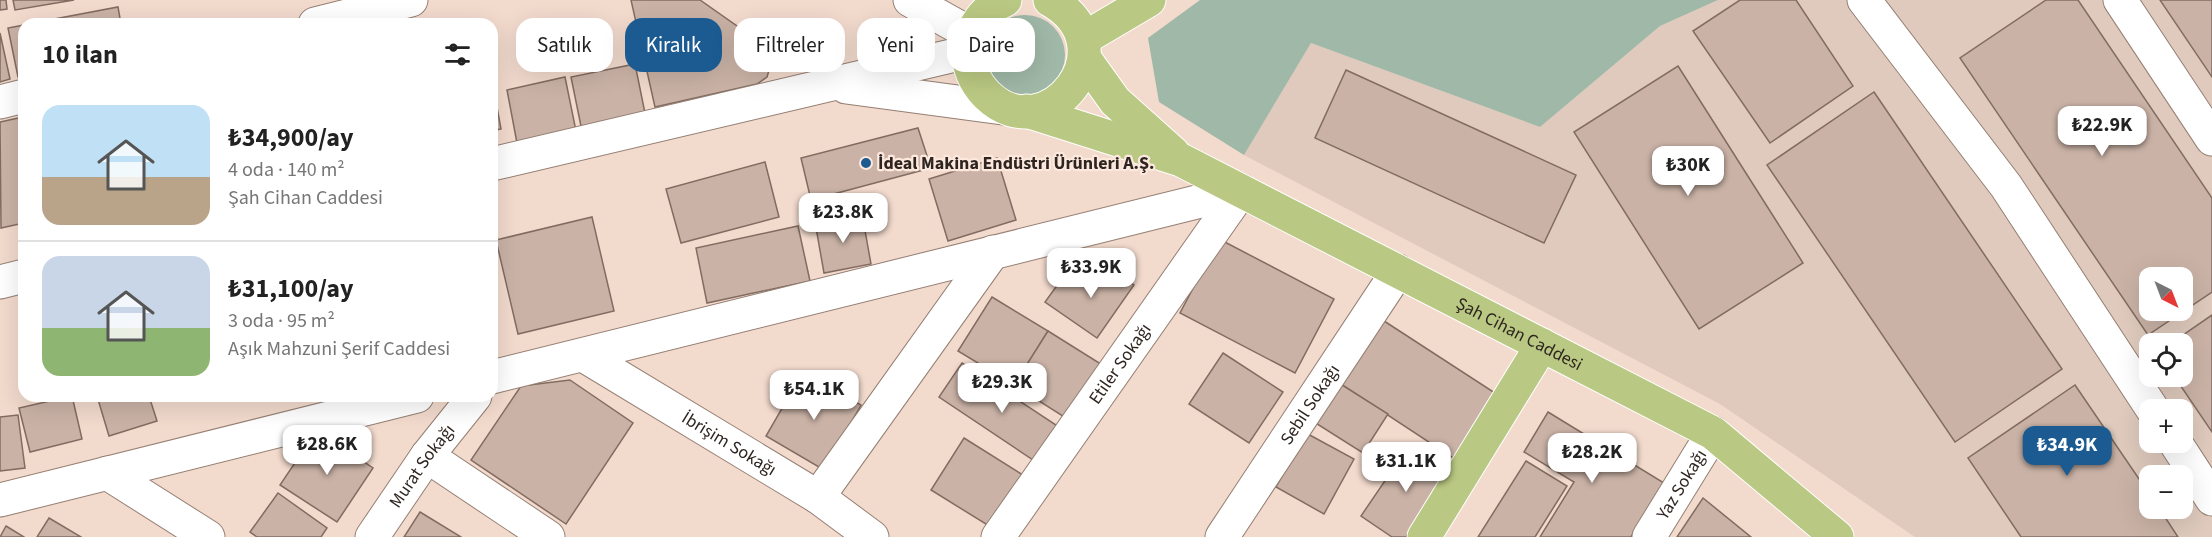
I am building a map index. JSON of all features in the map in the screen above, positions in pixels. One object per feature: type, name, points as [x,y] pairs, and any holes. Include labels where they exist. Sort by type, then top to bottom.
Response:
[{"type":"main road","points":[[980,18],[994,5],[1005,0]]},
{"type":"main road","points":[[1050,0],[1064,8],[1076,22],[1084,49],[1115,101],[1181,160]]},
{"type":"main road","points":[[1019,110],[1044,109],[1059,101],[1076,82],[1084,49],[1149,0]]},
{"type":"main road","points":[[972,72],[980,88],[993,101],[1181,160]]},
{"type":"main road","name":"Şah Cihan Caddesi","points":[[1181,160],[1713,433],[1837,537]]},
{"type":"main road","points":[[1424,537],[1542,345]]},
{"type":"street","points":[[339,18],[411,0]]},
{"type":"street","points":[[910,0],[947,27]]},
{"type":"street","points":[[1864,0],[2006,186],[2146,399]]},
{"type":"street","points":[[2120,0],[2212,139]]},
{"type":"street","points":[[498,163],[823,84],[947,49]]},
{"type":"street","points":[[823,84],[1019,110]]},
{"type":"street","points":[[0,102],[18,98]]},
{"type":"street","points":[[498,376],[1241,191]]},
{"type":"street","name":"Etiler Sokağı","points":[[998,537],[1241,191]]},
{"type":"street","points":[[818,497],[993,252]]},
{"type":"street","name":"Sebil Sokağı","points":[[1222,537],[1398,271]]},
{"type":"street","points":[[0,282],[18,278]]},
{"type":"street","name":"İbrişim Sokağı","points":[[583,355],[818,497],[872,537]]},
{"type":"street","points":[[0,500],[393,402]]},
{"type":"street","name":"Murat Sokağı","points":[[372,537],[427,456],[470,402]]},
{"type":"street","name":"Yaz Sokağı","points":[[1649,537],[1713,433]]},
{"type":"street","points":[[2182,453],[2212,500]]},
{"type":"street","points":[[427,456],[548,537]]},
{"type":"street","points":[[107,474],[207,537]]},
{"type":"shaded area","points":[[1718,0],[2212,0],[2212,537],[1915,537],[1720,404],[1244,155],[1311,43],[1540,127],[1660,26]]},
{"type":"green space","points":[[1200,0],[1718,0],[1660,26],[1540,127],[1311,43],[1244,155],[1159,102],[1148,38]]},
{"type":"green space","points":[[1025,15],[1040,18],[1058,33],[1064,47],[1062,70],[1053,83],[1040,92],[1025,95],[1010,92],[997,83],[989,72],[1035,72],[1035,18],[1010,18]]},
{"type":"building","points":[[0,0],[6,0],[7,9],[0,10]]},
{"type":"building","points":[[13,0],[74,0],[15,10]]},
{"type":"building","points":[[631,0],[700,0],[734,24],[734,72],[768,72],[767,77],[757,84],[655,107],[647,72],[722,72],[722,18],[635,18]]},
{"type":"building","points":[[1740,0],[1796,0],[1853,86],[1770,143],[1693,31]]},
{"type":"building","points":[[2046,0],[2078,0],[2212,198],[2212,292],[2193,305],[2193,267],[2139,267],[2139,321],[2169,321],[2151,333],[2147,333],[1960,58]]},
{"type":"building","points":[[2160,0],[2212,0],[2212,77]]},
{"type":"building","points":[[118,7],[120,18],[60,18]]},
{"type":"building","points":[[18,26],[18,77],[8,28]]},
{"type":"building","points":[[0,33],[10,79],[0,82]]},
{"type":"building","points":[[625,66],[625,72],[637,72],[646,118],[582,131],[571,77],[596,72],[613,72],[613,68]]},
{"type":"building","points":[[1678,66],[1803,263],[1699,329],[1574,132]]},
{"type":"building","points":[[1346,70],[1576,175],[1544,243],[1315,138]]},
{"type":"building","points":[[565,77],[576,131],[517,143],[507,90]]},
{"type":"building","points":[[1874,92],[2062,369],[1955,442],[1767,165]]},
{"type":"building","points":[[498,113],[501,129],[498,130]]},
{"type":"building","points":[[18,118],[18,224],[1,228],[0,122]]},
{"type":"building","name":"İdeal Makina Endüstri Ürünleri A.Ş.","points":[[918,128],[931,168],[811,200],[801,158]]},
{"type":"building","points":[[997,158],[1016,220],[948,241],[929,179]]},
{"type":"building","points":[[765,162],[779,217],[681,243],[666,189]]},
{"type":"building","points":[[851,215],[864,225],[871,264],[824,273],[815,222]]},
{"type":"building","points":[[592,217],[614,311],[518,334],[498,249],[498,240]]},
{"type":"building","points":[[798,226],[810,281],[707,303],[696,248]]},
{"type":"building","points":[[1219,239],[1334,299],[1295,373],[1180,313]]},
{"type":"building","points":[[1109,268],[1134,285],[1097,338],[1045,302],[1061,280]]},
{"type":"building","points":[[992,297],[1048,331],[1014,385],[958,351]]},
{"type":"building","points":[[2212,315],[2212,432],[2193,404],[2193,399],[2190,399],[2181,387],[2193,387],[2193,333],[2186,333]]},
{"type":"building","points":[[1381,319],[1495,393],[1453,458],[1339,383]]},
{"type":"building","points":[[1048,331],[1104,366],[1069,420],[1014,385]]},
{"type":"building","points":[[1223,353],[1283,392],[1249,443],[1189,404]]},
{"type":"building","points":[[962,363],[1065,431],[1042,466],[939,397]]},
{"type":"building","points":[[803,372],[861,405],[824,470],[766,436]]},
{"type":"building","points":[[570,380],[633,423],[566,524],[471,460],[521,386]]},
{"type":"building","points":[[1339,383],[1388,414],[1363,453],[1314,422]]},
{"type":"building","points":[[2075,385],[2139,479],[2139,519],[2166,519],[2178,537],[2021,537],[1968,458]]},
{"type":"building","points":[[46,402],[73,402],[82,439],[30,452],[19,408]]},
{"type":"building","points":[[99,402],[151,402],[157,421],[109,436]]},
{"type":"building","points":[[1548,412],[1664,483],[1631,537],[1540,537],[1574,482],[1524,452]]},
{"type":"building","points":[[18,415],[25,468],[0,471],[0,417]]},
{"type":"building","points":[[317,430],[373,468],[337,522],[280,485]]},
{"type":"building","points":[[1306,433],[1354,459],[1324,514],[1276,487]]},
{"type":"building","points":[[964,438],[1026,477],[994,529],[931,490]]},
{"type":"building","points":[[1410,444],[1450,471],[1406,537],[1392,537],[1361,516]]},
{"type":"building","points":[[1526,461],[1567,486],[1535,537],[1478,537]]},
{"type":"building","points":[[278,493],[327,528],[321,537],[257,537],[250,532]]},
{"type":"building","points":[[1703,498],[1751,537],[1677,537]]},
{"type":"building","points":[[420,512],[461,537],[404,537]]},
{"type":"building","points":[[49,518],[81,537],[37,537]]},
{"type":"building","points":[[6,526],[24,537],[0,537]]},
{"type":"place","name":"İdeal Makina Endüstri Ürünleri A.Ş.","points":[[866,163]]}]
